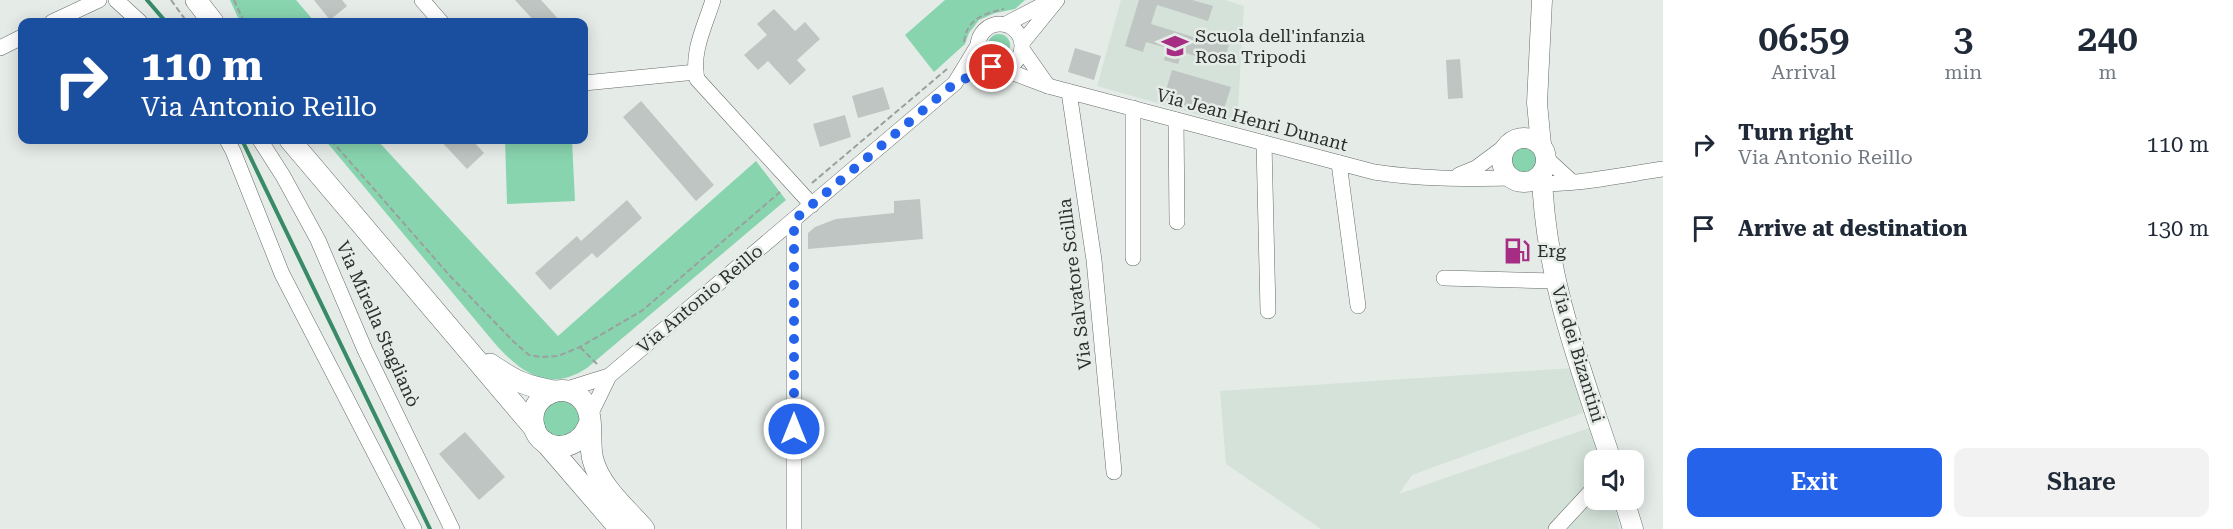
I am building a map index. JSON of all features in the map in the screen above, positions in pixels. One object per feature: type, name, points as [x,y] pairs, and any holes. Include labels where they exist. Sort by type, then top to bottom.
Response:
[{"type":"main road","points":[[196,0],[209,18]]},
{"type":"main road","points":[[208,0],[211,18]]},
{"type":"main road","name":"Via Antonio Reillo","points":[[293,144],[620,529]]},
{"type":"main road","name":"Via Antonio Reillo","points":[[466,346],[512,379],[530,387],[559,390]]},
{"type":"main road","points":[[589,419],[586,433],[572,445],[563,447],[540,435],[533,420],[538,402],[559,390],[581,398],[589,419],[591,452],[598,476],[644,529]]},
{"type":"street","points":[[61,18],[99,0]]},
{"type":"street","points":[[116,0],[136,18]]},
{"type":"street","points":[[422,0],[438,18]]},
{"type":"street","points":[[713,0],[696,51],[694,66],[697,79],[812,205]]},
{"type":"street","points":[[1006,24],[1052,0]]},
{"type":"street","points":[[1048,86],[1022,46],[1017,31],[1006,24],[998,23],[986,28],[981,34],[978,47],[982,59],[996,68],[1015,63],[1022,46],[1057,0]]},
{"type":"street","name":"Via dei Bizantini","points":[[1542,0],[1533,172],[1543,212],[1555,281],[1608,450]]},
{"type":"street","points":[[0,48],[18,39]]},
{"type":"street","name":"Via Antonio Reillo","points":[[559,390],[609,376],[955,83],[978,47]]},
{"type":"street","name":"Via Antonio Reillo","points":[[955,83],[996,68]]},
{"type":"street","name":"Via Jean Henri Dunant","points":[[996,68],[1069,92],[1374,172],[1407,177],[1448,180],[1533,172],[1571,181],[1663,169]]},
{"type":"street","points":[[588,82],[696,72]]},
{"type":"street","name":"Via Salvatore Scillìa","points":[[1069,92],[1094,260],[1114,472]]},
{"type":"street","name":"Via dei Bizantini","points":[[1510,142],[1528,120],[1537,103]]},
{"type":"street","points":[[1132,108],[1133,258]]},
{"type":"street","points":[[1176,120],[1177,222]]},
{"type":"street","points":[[1543,212],[1533,172],[1528,138],[1510,142],[1501,158],[1505,172],[1533,172],[1571,181]]},
{"type":"street","name":"Via Jean Henri Dunant","points":[[1448,180],[1476,168],[1510,142]]},
{"type":"street","points":[[1264,143],[1268,311]]},
{"type":"street","points":[[229,144],[282,274],[414,529]]},
{"type":"street","name":"Via Mirella Staglianò","points":[[263,144],[318,240],[366,350],[452,529]]},
{"type":"street","points":[[1339,163],[1358,306]]},
{"type":"street","points":[[794,220],[794,529]]},
{"type":"street","points":[[1444,278],[1555,281]]},
{"type":"street","name":"Via Antonio Reillo","points":[[589,419],[609,376]]},
{"type":"street","points":[[1556,529],[1584,499]]},
{"type":"street","points":[[1627,510],[1633,529]]},
{"type":"path","points":[[171,0],[184,18]]},
{"type":"path","points":[[234,0],[242,18]]},
{"type":"path","points":[[334,144],[450,276],[530,355],[558,356],[580,346],[609,376]]},
{"type":"shaded area","name":"Scuola dell'infanzia Rosa Tripodi","points":[[1121,0],[1225,0],[1244,6],[1237,126],[1097,86]]},
{"type":"shaded area","points":[[1573,368],[1588,411],[1412,475],[1399,494],[1592,427],[1599,450],[1584,450],[1584,489],[1549,529],[1321,529],[1226,464],[1220,391]]},
{"type":"shaded area","points":[[1584,508],[1584,510],[1615,510],[1620,529],[1564,529]]},
{"type":"green space","points":[[230,0],[296,0],[311,18],[238,18]]},
{"type":"green space","points":[[945,0],[1025,0],[1015,9],[995,13],[979,20],[969,33],[965,44],[934,72],[905,35]]},
{"type":"green space","points":[[999,34],[1007,37],[1010,45],[1007,53],[999,56],[991,53],[988,45],[991,37]]},
{"type":"green space","points":[[1522,143],[1534,147],[1538,159],[1534,171],[1522,175],[1510,171],[1506,159],[1510,147]]},
{"type":"green space","points":[[328,144],[381,144],[558,336],[756,161],[786,200],[587,368],[574,375],[561,379],[538,377],[517,365],[497,346]]},
{"type":"green space","points":[[505,144],[572,144],[575,201],[507,204]]},
{"type":"green space","points":[[561,401],[574,406],[579,419],[574,432],[561,437],[548,432],[543,419],[548,406]]},
{"type":"building","points":[[314,0],[342,0],[347,6],[332,18],[328,18]]},
{"type":"building","points":[[515,0],[541,0],[557,18],[531,18]]},
{"type":"building","points":[[1139,0],[1192,0],[1213,6],[1208,21],[1157,5],[1151,24],[1203,40],[1205,34],[1230,41],[1223,64],[1182,52],[1178,64],[1164,60],[1167,48],[1146,42],[1143,52],[1125,46]]},
{"type":"building","points":[[774,9],[795,31],[805,22],[820,39],[797,60],[806,70],[790,85],[768,61],[758,70],[744,55],[767,35],[757,24]]},
{"type":"building","points":[[1075,48],[1101,56],[1094,80],[1068,72]]},
{"type":"building","points":[[1460,59],[1463,98],[1448,99],[1446,60]]},
{"type":"building","points":[[1172,70],[1231,87],[1221,118],[1163,100]]},
{"type":"building","points":[[883,87],[890,109],[858,118],[852,96]]},
{"type":"building","points":[[641,101],[714,185],[696,201],[623,117]]},
{"type":"building","points":[[845,115],[851,137],[820,147],[813,124]]},
{"type":"building","points":[[444,144],[476,144],[484,153],[467,169]]},
{"type":"building","points":[[920,199],[923,239],[808,249],[808,233],[815,227],[836,219],[894,213],[894,201]]},
{"type":"building","points":[[627,200],[642,218],[597,258],[592,253],[550,290],[535,273],[577,236],[581,241]]},
{"type":"building","points":[[465,432],[505,477],[479,500],[439,454]]},
{"type":"waterway","points":[[147,0],[163,18]]},
{"type":"waterway","points":[[244,144],[430,529]]},
{"type":"place","name":"Scuola dell'infanzia Rosa Tripodi","points":[[1175,46]]},
{"type":"place","name":"Erg","points":[[1517,251]]},
{"type":"route","points":[[794,429],[794,220],[955,83],[992,67]]}]
